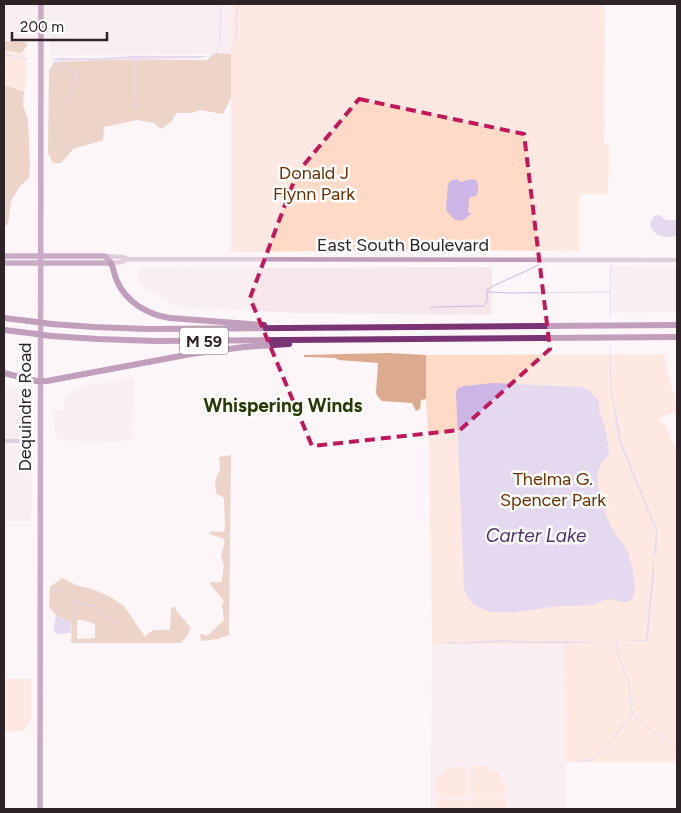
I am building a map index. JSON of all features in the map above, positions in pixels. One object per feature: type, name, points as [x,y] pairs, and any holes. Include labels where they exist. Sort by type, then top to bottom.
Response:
[{"type":"highway","points":[[111,263],[117,281],[127,296],[142,308],[157,316],[305,328]]},
{"type":"highway","name":"M 59","points":[[4,318],[94,328],[146,329],[677,326]]},
{"type":"highway","name":"M 59","points":[[4,330],[98,340],[156,341],[677,337]]},
{"type":"highway","points":[[4,373],[40,382],[51,381],[191,354],[244,347],[358,340]]},
{"type":"main road","name":"Dequindre Road","points":[[40,809],[41,4]]},
{"type":"main road","name":"East South Boulevard","points":[[4,256],[105,256]]},
{"type":"main road","points":[[105,256],[111,263]]},
{"type":"main road","name":"East South Boulevard","points":[[4,263],[111,263]]},
{"type":"street","name":"East South Boulevard","points":[[105,256],[122,256],[128,260]]},
{"type":"street","name":"East South Boulevard","points":[[111,263],[128,260],[677,260]]},
{"type":"street","points":[[4,441],[40,441]]},
{"type":"highlighted area","points":[[359,99],[524,134],[550,349],[460,430],[312,446],[250,298],[297,173]]},
{"type":"shaded area","points":[[4,4],[231,4],[231,54],[50,55],[50,41],[4,40]]},
{"type":"shaded area","points":[[4,41],[25,42],[28,45],[21,53],[4,50]]},
{"type":"shaded area","points":[[216,53],[231,54],[231,98],[223,114],[200,110],[191,113],[176,113],[172,121],[161,129],[154,123],[137,120],[104,127],[103,140],[73,149],[61,163],[53,163],[48,153],[49,71],[54,62],[206,60]]},
{"type":"shaded area","points":[[4,85],[24,92],[23,105],[28,120],[30,165],[29,178],[20,186],[11,201],[8,224],[4,228]]},
{"type":"shaded area","points":[[612,266],[677,267],[677,312],[612,313]]},
{"type":"shaded area","points":[[492,267],[491,315],[303,313],[176,307],[139,284],[139,268]]},
{"type":"shaded area","points":[[388,353],[426,355],[426,399],[421,400],[420,409],[416,411],[412,403],[382,401],[378,397],[376,393],[378,363],[339,360],[335,358],[304,357],[304,355]]},
{"type":"shaded area","points":[[134,378],[131,439],[120,442],[69,441],[55,438],[53,410],[63,410],[66,397],[75,390],[84,386]]},
{"type":"shaded area","points":[[4,384],[13,388],[28,402],[24,412],[31,413],[31,437],[5,438]]},
{"type":"shaded area","points":[[4,445],[32,445],[31,521],[4,521]]},
{"type":"shaded area","points":[[231,455],[229,635],[218,639],[201,641],[200,634],[207,636],[224,620],[222,605],[224,601],[210,582],[221,582],[222,580],[224,565],[221,556],[225,541],[222,538],[209,534],[211,531],[224,532],[224,498],[216,493],[215,481],[220,469],[219,457]]},
{"type":"shaded area","points":[[62,578],[76,585],[109,596],[124,606],[145,637],[153,630],[170,630],[171,608],[176,607],[176,610],[191,628],[181,643],[95,643],[94,641],[94,643],[71,643],[72,622],[57,616],[49,607],[50,587]],"holes":[[[77,620],[95,624],[95,638],[77,639]]]},
{"type":"shaded area","points":[[432,644],[565,644],[565,809],[430,809]]},
{"type":"green space","name":"Donald J Flynn Park","points":[[231,4],[605,4],[604,144],[609,144],[608,194],[579,194],[579,251],[398,250],[231,252]]},
{"type":"green space","points":[[4,50],[21,53],[24,50],[27,69],[24,92],[4,85]]},
{"type":"green space","name":"Thelma G. Spencer Park","points":[[664,354],[677,411],[658,419],[665,424],[677,453],[677,762],[565,762],[564,644],[432,644],[426,355]]},
{"type":"green space","points":[[4,679],[31,679],[31,720],[24,731],[4,732]]},
{"type":"green space","points":[[460,766],[467,769],[467,793],[464,797],[438,797],[435,791],[436,780],[448,769]]},
{"type":"green space","points":[[477,766],[490,768],[499,774],[504,784],[505,797],[474,797],[470,793],[471,769]]},
{"type":"green space","points":[[472,798],[506,798],[506,809],[436,809],[439,799],[465,800],[468,803]]},
{"type":"water","points":[[210,56],[135,60],[52,60],[56,58]]},
{"type":"water","points":[[456,179],[461,182],[470,179],[476,180],[478,186],[476,196],[470,197],[469,201],[468,212],[472,214],[461,220],[455,220],[446,209],[448,184]]},
{"type":"water","points":[[657,215],[665,220],[677,220],[677,236],[665,237],[654,232],[651,220]]},
{"type":"water","name":"Carter Lake","points":[[494,383],[582,387],[588,389],[599,401],[599,410],[605,427],[609,449],[608,456],[602,462],[598,471],[597,480],[603,508],[613,530],[629,555],[635,591],[634,596],[628,602],[608,599],[590,605],[557,606],[502,613],[479,607],[470,600],[464,589],[456,392],[458,388],[464,386]]},
{"type":"water","points":[[614,407],[621,441],[657,530],[648,639],[645,641],[586,643],[502,642],[454,644],[446,643],[447,641],[458,643],[502,640],[588,642],[646,639],[656,531],[620,444]]},
{"type":"water","points":[[57,616],[72,622],[71,633],[57,634],[54,632],[55,618]]},
{"type":"waterway","points":[[210,56],[216,53],[220,43],[221,4]]},
{"type":"waterway","points":[[236,39],[237,4]]},
{"type":"waterway","points":[[4,54],[28,59]]},
{"type":"waterway","points":[[53,60],[58,65],[71,68],[77,72],[75,83],[66,101]]},
{"type":"waterway","points":[[135,60],[135,98],[137,107]]},
{"type":"waterway","points":[[487,290],[539,265]]},
{"type":"waterway","points":[[610,317],[611,265]]},
{"type":"waterway","points":[[487,291],[509,293],[610,292]]},
{"type":"waterway","points":[[430,309],[434,307],[483,306],[486,302],[487,292]]},
{"type":"waterway","points":[[610,347],[611,389],[614,407]]},
{"type":"waterway","points":[[51,590],[59,591],[76,602],[94,606],[100,613],[114,622],[118,629],[122,630]]},
{"type":"waterway","points":[[70,620],[77,603]]},
{"type":"waterway","points":[[616,641],[618,655],[629,682],[631,708],[634,716],[677,750]]},
{"type":"waterway","points":[[576,762],[590,760],[604,750],[632,714]]},
{"type":"district","name":"Whispering Winds","points":[[283,405]]}]
